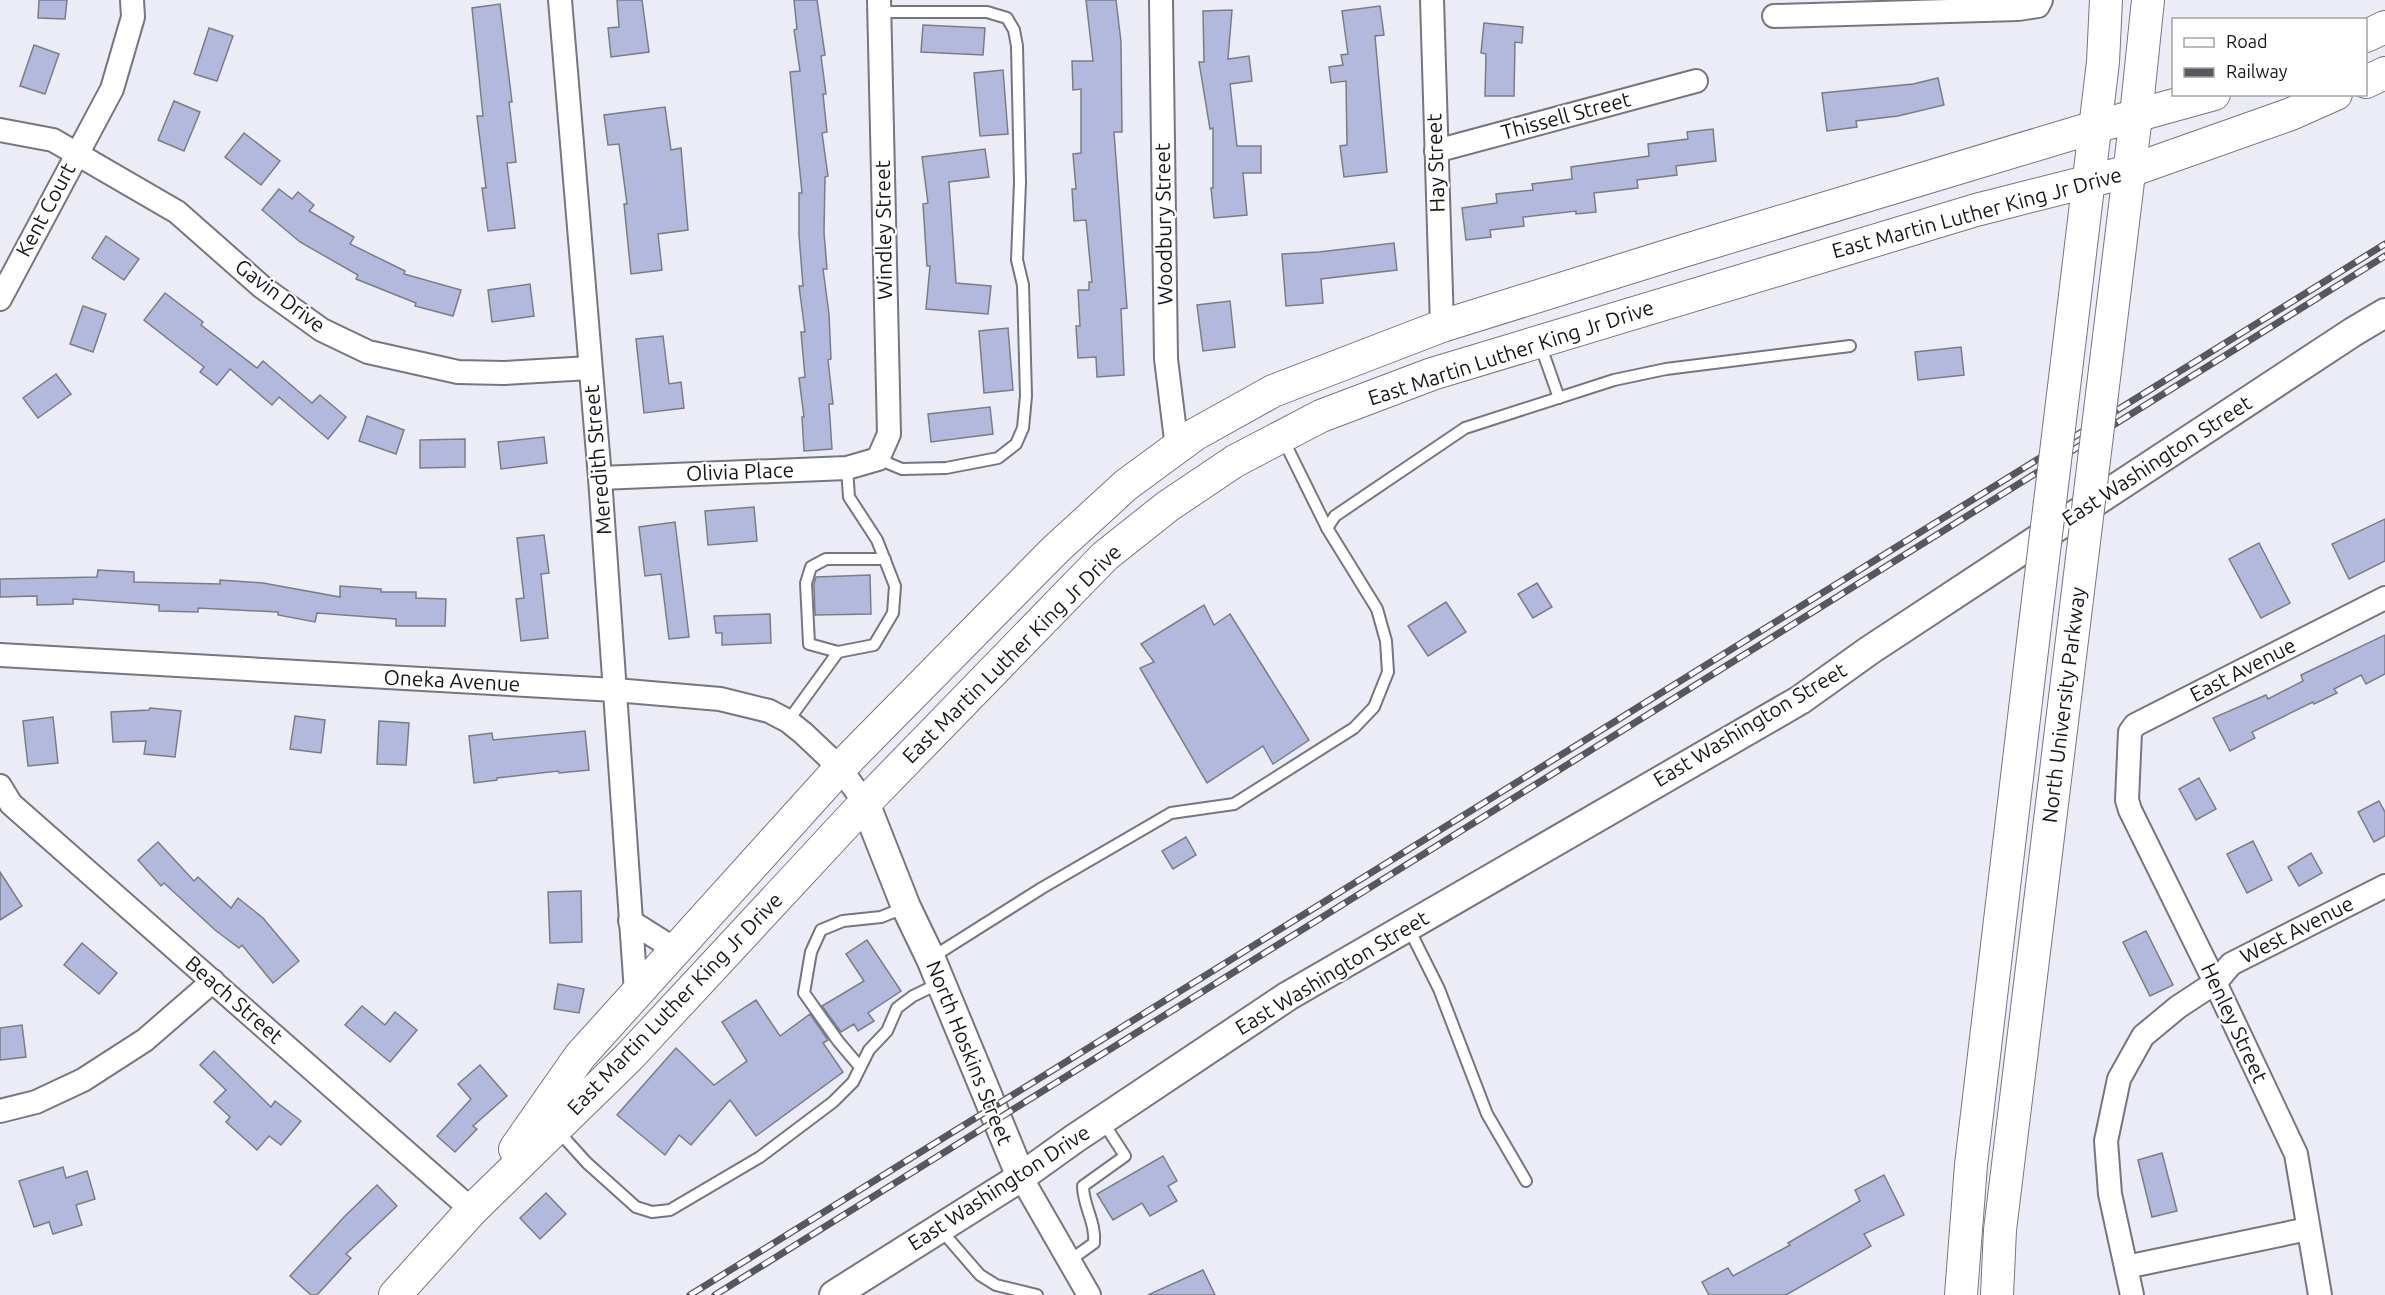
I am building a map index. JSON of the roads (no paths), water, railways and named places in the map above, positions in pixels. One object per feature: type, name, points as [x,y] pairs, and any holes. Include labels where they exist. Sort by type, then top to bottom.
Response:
[{"type":"main road","name":"North University Parkway","points":[[1961,1295],[1971,1164],[2103,62],[2106,0]]},
{"type":"main road","name":"North University Parkway","points":[[1997,1295],[2000,1230],[2130,171],[2148,0]]},
{"type":"main road","points":[[2367,36],[2385,27]]},
{"type":"main road","points":[[2367,82],[2385,73]]},
{"type":"main road","name":"East Martin Luther King Jr Drive","points":[[472,1210],[580,1056],[840,768],[1055,550],[1126,485],[1194,435],[1273,391],[1442,326],[1683,251],[2207,96]]},
{"type":"main road","name":"East Martin Luther King Jr Drive","points":[[395,1295],[472,1210],[629,1056],[865,803],[1105,556],[1168,506],[1235,461],[1321,416],[1432,374],[1976,210],[2130,171],[2291,114],[2332,96]]},
{"type":"street","name":"Kent Court","points":[[0,299],[112,89],[133,17],[132,0]]},
{"type":"street","name":"Meredith Street","points":[[560,0],[600,478],[636,992]]},
{"type":"street","name":"Woodbury Street","points":[[1161,0],[1166,359],[1176,448]]},
{"type":"street","name":"Hay Street","points":[[1432,0],[1442,326]]},
{"type":"street","points":[[1774,16],[2018,9],[2038,6],[2041,0]]},
{"type":"street","name":"Windley Street","points":[[878,459],[889,434],[879,6]]},
{"type":"street","name":"Thissell Street","points":[[1436,151],[1696,81]]},
{"type":"street","name":"Gavin Drive","points":[[0,130],[53,141],[177,212],[262,287],[322,330],[368,352],[458,372],[504,373],[590,368]]},
{"type":"street","name":"East Washington Street","points":[[1163,1079],[1288,996],[1800,700],[1880,644],[2352,332],[2385,313]]},
{"type":"street","name":"Olivia Place","points":[[600,478],[847,468],[878,459]]},
{"type":"street","name":"East Avenue","points":[[2128,760],[2130,732],[2134,725],[2385,598]]},
{"type":"street","name":"Oneka Avenue","points":[[0,655],[615,690],[720,699],[769,711],[788,721],[840,768],[865,803]]},
{"type":"street","name":"Henley Street","points":[[2128,760],[2127,800],[2130,810],[2216,982],[2296,1154],[2320,1295]]},
{"type":"street","name":"Beach Street","points":[[0,786],[11,804],[472,1210]]},
{"type":"street","name":"North Hoskins Street","points":[[865,803],[906,907],[936,971],[1021,1177],[1084,1293]]},
{"type":"street","name":"West Avenue","points":[[2132,1295],[2110,1194],[2106,1141],[2119,1079],[2143,1036],[2178,1007],[2216,982],[2231,964],[2385,886]]},
{"type":"street","points":[[630,921],[676,950]]},
{"type":"street","points":[[0,1112],[36,1102],[83,1080],[146,1040],[213,981]]},
{"type":"street","name":"East Washington Drive","points":[[834,1295],[1021,1177],[1163,1079]]},
{"type":"street","points":[[2126,1267],[2308,1229]]},
{"type":"lane","points":[[878,459],[902,469],[946,468],[998,458],[1016,444],[1023,428],[1026,396],[1023,285],[1017,260],[1020,182],[1017,46],[1014,30],[1007,18],[987,12],[879,6]]},
{"type":"lane","points":[[1539,341],[1559,398]]},
{"type":"lane","points":[[1328,528],[1335,516],[1465,428],[1614,380],[1666,369],[1850,345]]},
{"type":"lane","points":[[555,1129],[587,1163],[636,1207],[652,1212],[670,1209],[760,1157],[833,1102],[853,1082],[869,1050],[887,1031],[897,1008],[913,996],[936,971],[1042,888],[1171,813],[1234,804],[1354,728],[1374,707],[1388,672],[1383,630],[1377,609],[1328,528],[1282,436]]},
{"type":"lane","points":[[847,468],[849,497],[878,540],[895,586],[893,613],[874,645],[838,652],[809,644],[806,582],[811,567],[826,559],[885,560]]},
{"type":"lane","points":[[788,721],[838,652]]},
{"type":"lane","points":[[860,1067],[838,1041],[804,993],[811,952],[821,930],[843,921],[882,917],[906,907]]},
{"type":"lane","points":[[1408,926],[1439,989],[1487,1114],[1526,1180]]},
{"type":"lane","points":[[1068,1262],[1094,1243],[1095,1230],[1083,1194],[1083,1186],[1125,1156],[1102,1120]]},
{"type":"lane","points":[[940,1228],[980,1275],[996,1285],[1037,1295]]},
{"type":"railway","points":[[690,1295],[2385,244]]},
{"type":"railway","points":[[715,1295],[2385,256]]}]
